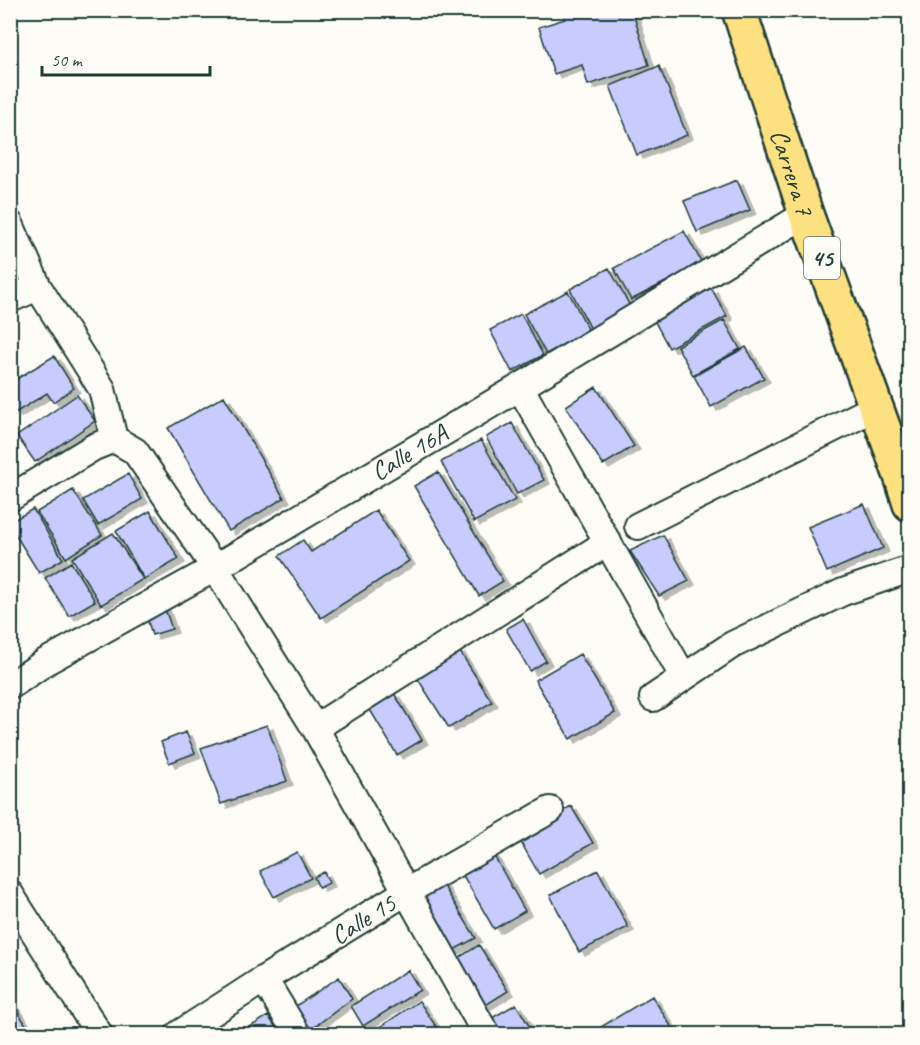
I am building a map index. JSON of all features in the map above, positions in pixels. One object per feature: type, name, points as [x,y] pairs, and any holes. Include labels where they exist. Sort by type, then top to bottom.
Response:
[{"type":"main road","name":"Carrera 7","points":[[739,10],[806,214],[909,504]]},
{"type":"street","name":"Calle 16A","points":[[10,686],[47,661],[214,567],[520,387],[806,214]]},
{"type":"street","points":[[10,224],[38,287],[102,389],[114,439],[135,451],[214,567],[315,728],[486,1035]]},
{"type":"street","points":[[10,299],[38,287]]},
{"type":"street","points":[[520,387],[679,669]]},
{"type":"street","points":[[638,526],[876,407]]},
{"type":"street","points":[[10,498],[93,447],[114,439]]},
{"type":"street","points":[[315,728],[608,542]]},
{"type":"street","points":[[653,698],[732,645],[843,592],[909,569]]},
{"type":"street","name":"Calle 15","points":[[179,1035],[264,979],[406,892],[550,810]]},
{"type":"street","points":[[10,894],[99,1035]]},
{"type":"street","points":[[264,979],[297,1035]]},
{"type":"building","points":[[562,10],[632,10],[649,65],[588,85],[582,65],[554,74],[539,27],[565,19]]},
{"type":"building","points":[[659,66],[687,135],[637,155],[610,86]]},
{"type":"building","points":[[737,180],[750,210],[697,232],[684,201]]},
{"type":"building","points":[[684,231],[702,263],[631,300],[614,268]]},
{"type":"building","points":[[609,268],[631,308],[591,329],[570,289]]},
{"type":"building","points":[[711,288],[727,316],[669,348],[654,320]]},
{"type":"building","points":[[568,291],[589,331],[546,354],[524,314]]},
{"type":"building","points":[[521,314],[543,355],[512,372],[490,330]]},
{"type":"building","points":[[724,320],[740,349],[693,375],[677,346]]},
{"type":"building","points":[[746,347],[764,378],[711,407],[694,376]]},
{"type":"building","points":[[54,356],[74,388],[53,402],[47,393],[15,413],[10,407],[10,383]]},
{"type":"building","points":[[596,387],[634,446],[603,465],[566,406]]},
{"type":"building","points":[[77,395],[95,421],[35,462],[17,436]]},
{"type":"building","points":[[224,396],[284,498],[229,531],[168,428]]},
{"type":"building","points":[[512,423],[544,480],[517,494],[486,437]]},
{"type":"building","points":[[481,440],[515,500],[474,522],[441,462]]},
{"type":"building","points":[[438,472],[503,581],[479,596],[414,486]]},
{"type":"building","points":[[128,474],[142,499],[98,525],[83,500]]},
{"type":"building","points":[[73,490],[102,535],[66,558],[37,512]]},
{"type":"building","points":[[864,504],[883,548],[827,572],[808,527]]},
{"type":"building","points":[[33,509],[63,559],[39,573],[10,526],[10,522]]},
{"type":"building","points":[[376,510],[409,561],[321,618],[279,556],[303,540],[311,552]]},
{"type":"building","points":[[150,511],[179,559],[144,579],[116,531]]},
{"type":"building","points":[[113,533],[143,579],[101,605],[72,558]]},
{"type":"building","points":[[663,535],[689,581],[659,596],[630,551]]},
{"type":"building","points":[[71,562],[95,601],[69,616],[45,578]]},
{"type":"building","points":[[164,606],[172,629],[152,635],[145,611]]},
{"type":"building","points":[[523,619],[546,661],[530,671],[506,629]]},
{"type":"building","points":[[459,650],[492,702],[449,728],[416,676]]},
{"type":"building","points":[[580,654],[615,713],[570,739],[535,680]]},
{"type":"building","points":[[394,693],[422,740],[397,755],[369,708]]},
{"type":"building","points":[[267,725],[287,781],[221,804],[201,748]]},
{"type":"building","points":[[186,732],[195,753],[169,763],[161,742]]},
{"type":"building","points":[[571,806],[593,843],[539,874],[518,837]]},
{"type":"building","points":[[297,852],[311,878],[274,897],[260,871]]},
{"type":"building","points":[[493,854],[525,911],[494,929],[461,872]]},
{"type":"building","points":[[598,870],[628,927],[579,952],[550,895]]},
{"type":"building","points":[[324,872],[329,883],[319,888],[314,877]]},
{"type":"building","points":[[440,880],[476,938],[448,953],[413,894]]},
{"type":"building","points":[[479,945],[508,991],[479,1009],[450,963]]},
{"type":"building","points":[[408,970],[420,990],[363,1026],[351,1006]]},
{"type":"building","points":[[339,977],[352,999],[306,1033],[290,1010]]},
{"type":"building","points":[[652,996],[676,1034],[605,1034],[601,1027]]},
{"type":"building","points":[[419,1001],[437,1028],[425,1034],[380,1034],[377,1029]]},
{"type":"building","points":[[12,1002],[26,1025],[10,1034],[10,1003]]},
{"type":"building","points":[[516,1004],[534,1034],[492,1034],[485,1022]]},
{"type":"building","points":[[268,1016],[281,1034],[238,1034]]}]
